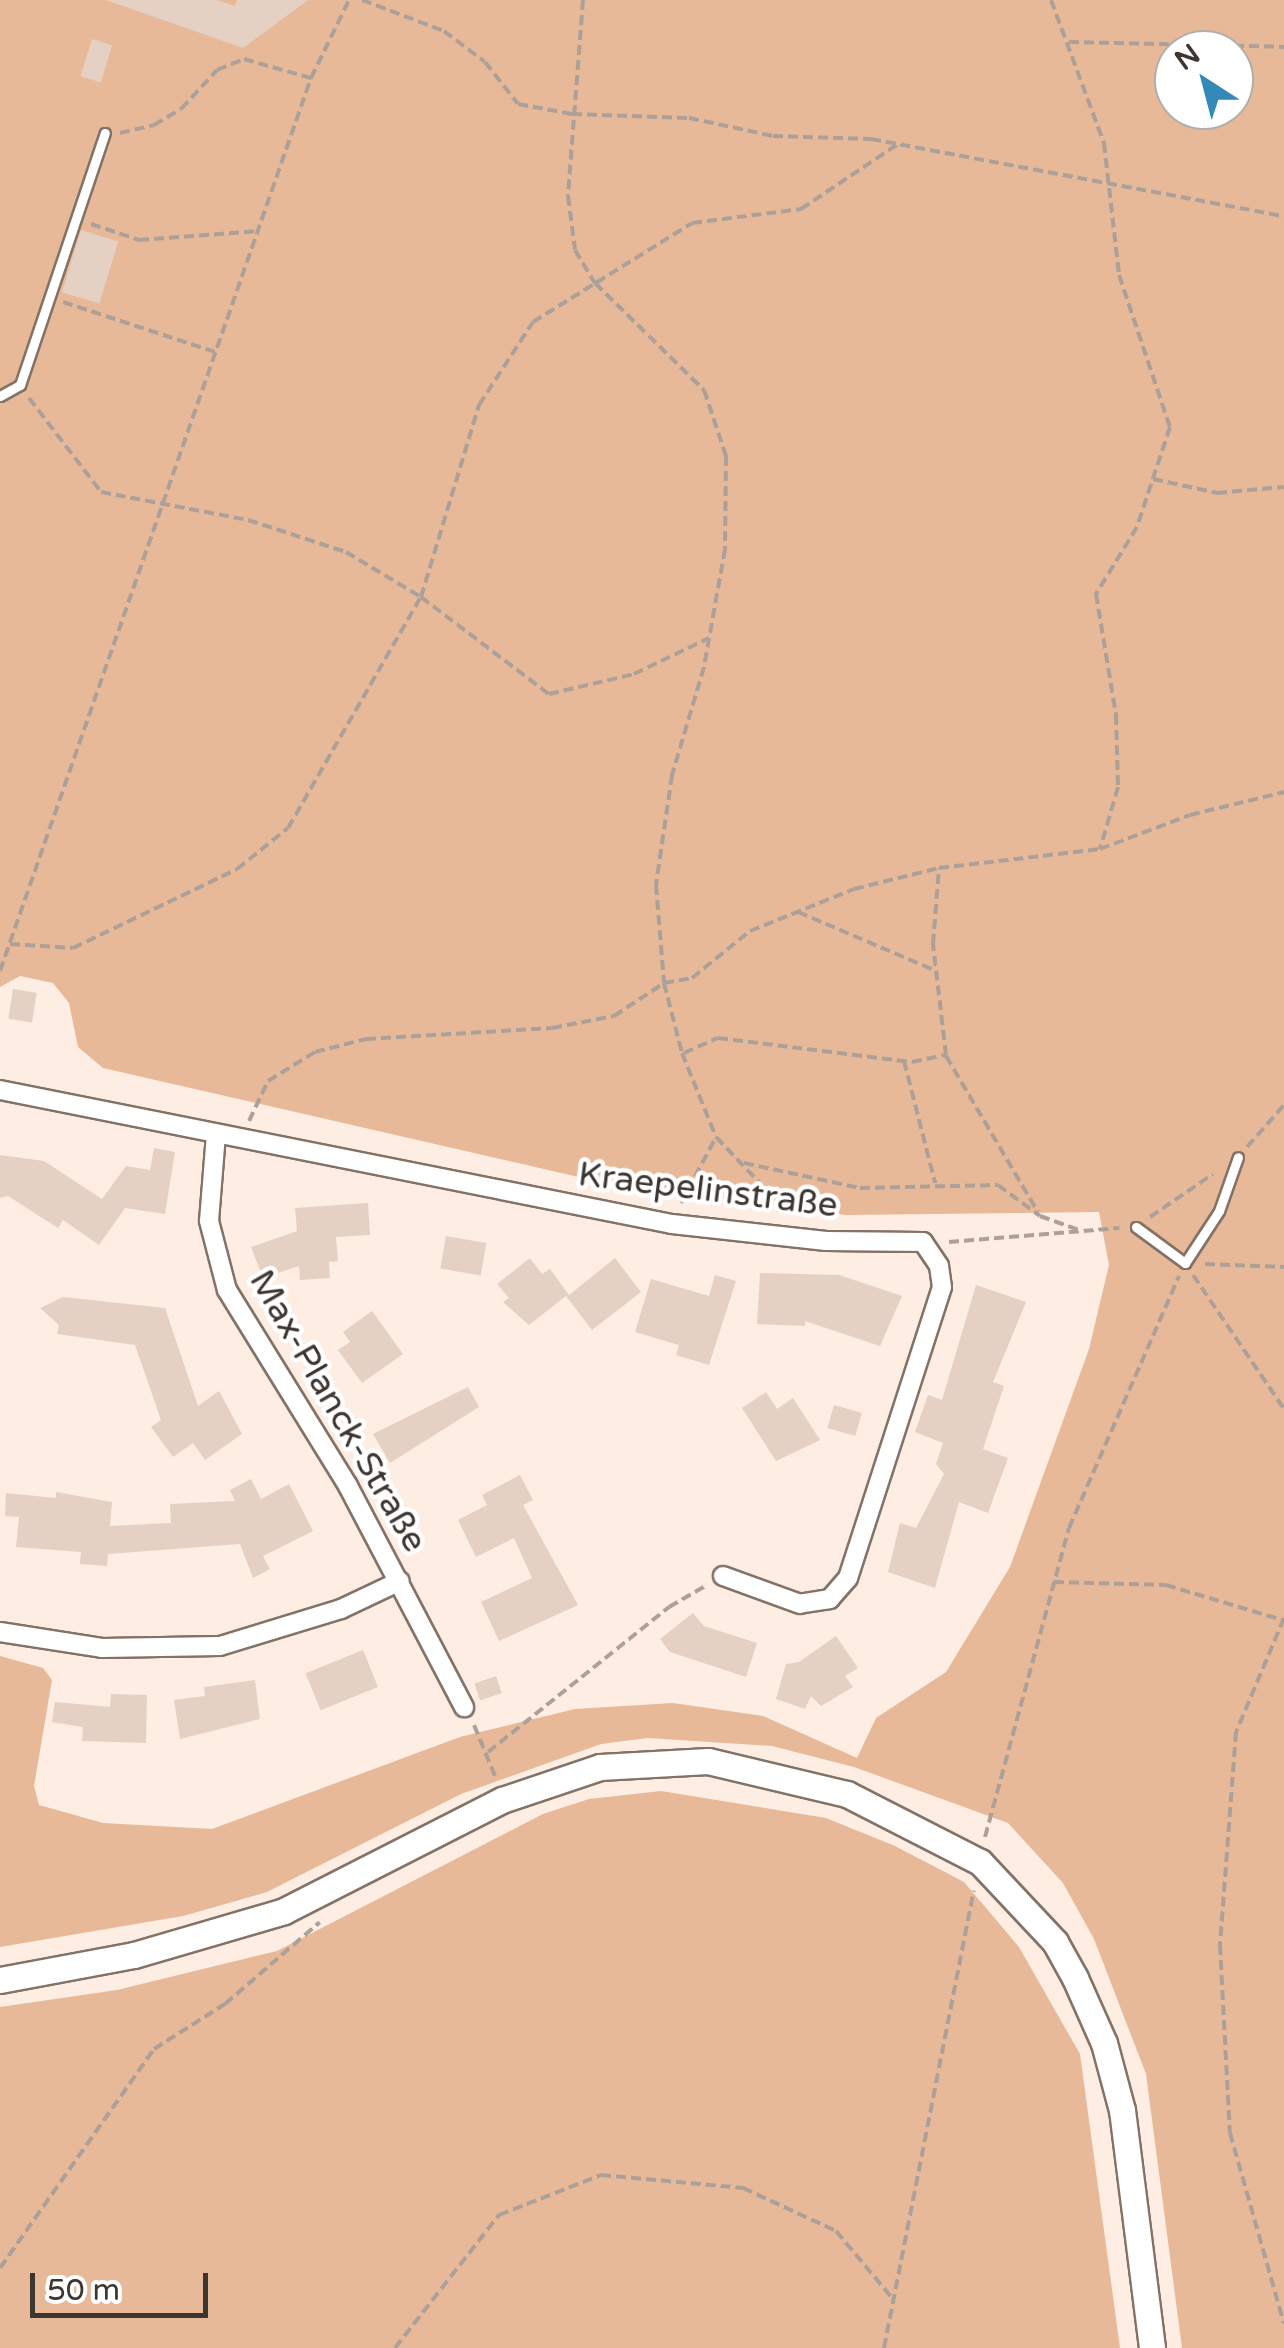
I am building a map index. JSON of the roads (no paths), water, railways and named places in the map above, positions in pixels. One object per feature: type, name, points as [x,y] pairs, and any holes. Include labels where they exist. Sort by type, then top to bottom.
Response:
[{"type":"street","name":"Kraepelinstraße","points":[[0,1090],[672,1224],[778,1237],[923,1242],[939,1266],[942,1287],[848,1578],[830,1599],[800,1604],[722,1576]]},
{"type":"street","name":"Max-Planck-Straße","points":[[216,1134],[214,1256],[246,1328],[323,1444],[400,1581],[464,1707]]},
{"type":"street","points":[[0,1632],[102,1648],[220,1646],[298,1625],[400,1581]]},
{"type":"street","points":[[0,1980],[134,1955],[284,1911],[502,1800],[600,1768],[708,1762],[847,1794],[980,1862],[1055,1942],[1104,2042],[1122,2110],[1152,2348]]},
{"type":"lane","points":[[0,396],[20,385],[105,133]]},
{"type":"lane","points":[[1136,1227],[1185,1263],[1219,1211],[1238,1158]]}]
